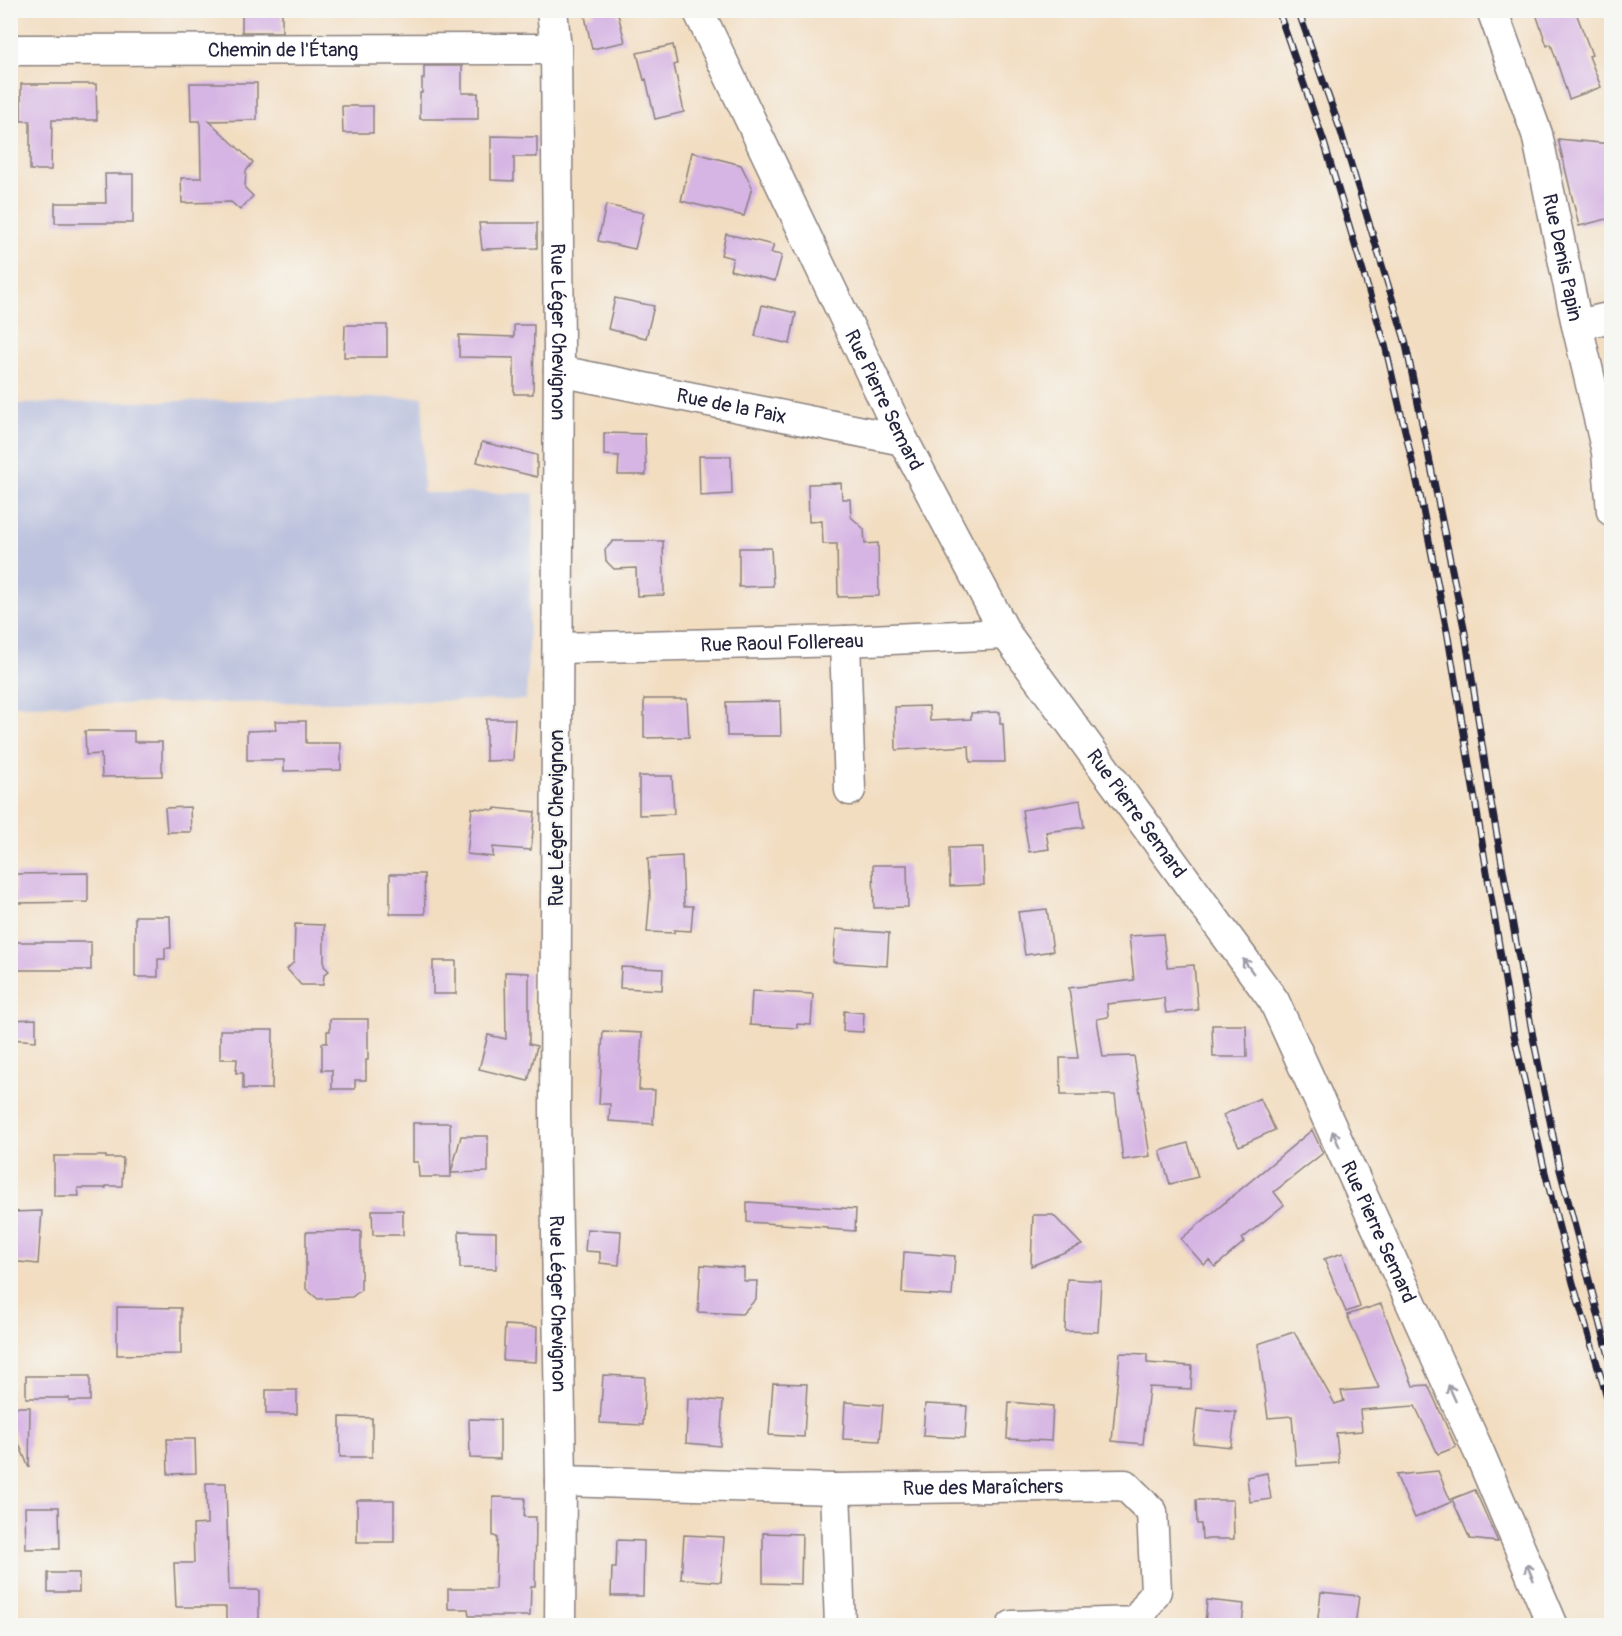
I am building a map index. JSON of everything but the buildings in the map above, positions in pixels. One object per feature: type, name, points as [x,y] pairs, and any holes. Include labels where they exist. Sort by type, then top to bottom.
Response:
[{"type":"street","name":"Rue Léger Chevignon","points":[[552,10],[555,49],[559,371],[555,1111],[561,1481],[560,1626]]},
{"type":"street","name":"Rue Pierre Semard","points":[[698,10],[903,440],[1006,634],[1274,1001],[1479,1452],[1553,1626]]},
{"type":"street","name":"Rue Denis Papin","points":[[1491,10],[1537,134],[1577,325],[1607,452],[1611,511]]},
{"type":"street","name":"Chemin de l'Étang","points":[[10,50],[555,49]]},
{"type":"street","points":[[1577,325],[1611,316]]},
{"type":"street","name":"Rue de la Paix","points":[[559,371],[903,440]]},
{"type":"street","name":"Rue Raoul Follereau","points":[[558,648],[845,641],[1006,634]]},
{"type":"street","points":[[845,641],[850,790]]},
{"type":"street","name":"Rue des Maraîchers","points":[[561,1481],[835,1489],[1125,1485],[1152,1512],[1156,1591],[1136,1622],[1012,1626]]},
{"type":"street","points":[[835,1489],[840,1626]]},
{"type":"shaded area","points":[[423,397],[423,493],[534,493],[526,700],[11,705],[11,404]]},
{"type":"railway","points":[[1278,10],[1324,142],[1385,345],[1420,495],[1447,631],[1514,1035],[1573,1283],[1612,1414]]},
{"type":"railway","points":[[1298,10],[1341,132],[1405,340],[1465,633],[1490,796],[1533,1037],[1560,1170],[1612,1367]]}]
